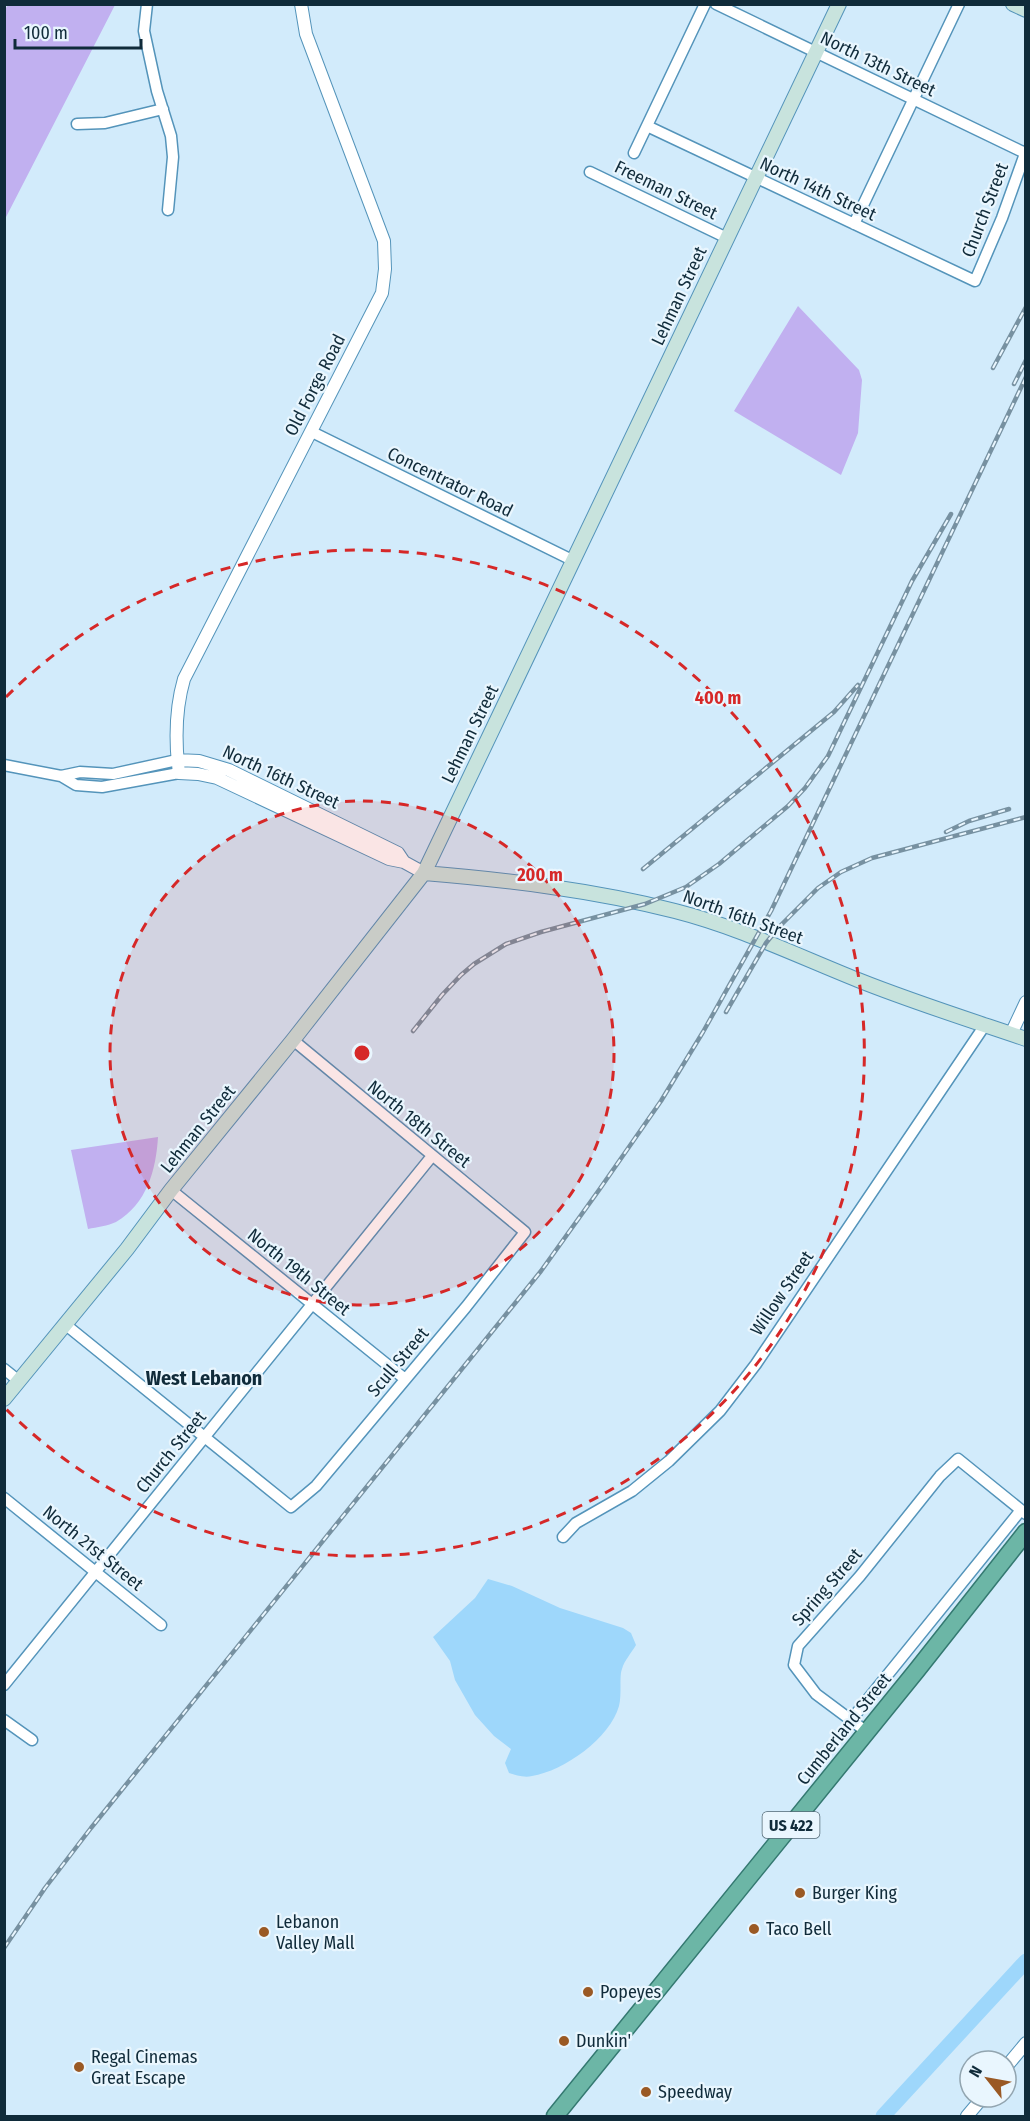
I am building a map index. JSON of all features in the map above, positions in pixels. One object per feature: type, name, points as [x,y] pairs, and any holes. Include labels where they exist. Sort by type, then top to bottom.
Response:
[{"type":"highway","name":"Cumberland Street","points":[[560,2115],[1026,1532]]},
{"type":"main road","name":"Lehman Street","points":[[4,1399],[127,1249],[424,873],[839,4]]},
{"type":"main road","points":[[1013,4],[1026,10]]},
{"type":"main road","name":"North 16th Street","points":[[424,873],[498,879],[555,887],[675,911],[729,927],[874,987],[1026,1040]]},
{"type":"street","points":[[147,4],[144,31],[162,109],[171,136],[173,157],[168,210]]},
{"type":"street","name":"Old Forge Road","points":[[179,773],[177,760],[178,700],[184,679],[382,293],[385,269],[384,241],[306,34],[301,4]]},
{"type":"street","points":[[634,153],[705,4]]},
{"type":"street","name":"North 13th Street","points":[[716,4],[1025,152]]},
{"type":"street","points":[[854,224],[959,4]]},
{"type":"street","points":[[77,124],[105,123],[162,109]]},
{"type":"street","name":"North 14th Street","points":[[646,126],[975,281]]},
{"type":"street","name":"Church Street","points":[[975,281],[1002,218],[1025,152]]},
{"type":"street","name":"Freeman Street","points":[[590,172],[726,238]]},
{"type":"street","name":"Concentrator Road","points":[[312,432],[574,561]]},
{"type":"street","name":"North 16th Street","points":[[61,776],[80,772],[113,774],[177,760],[199,761],[229,770],[398,853],[404,862]]},
{"type":"street","name":"North 16th Street","points":[[4,765],[61,776],[76,785],[102,787],[179,773],[217,778],[389,860],[404,862],[424,873]]},
{"type":"street","points":[[1011,1034],[1026,1002]]},
{"type":"street","name":"Willow Street","points":[[563,1537],[576,1523],[632,1491],[669,1461],[720,1411],[756,1364],[985,1025]]},
{"type":"street","name":"North 18th Street","points":[[293,1040],[525,1232]]},
{"type":"street","name":"Church Street","points":[[4,1685],[432,1156]]},
{"type":"street","name":"North 19th Street","points":[[171,1191],[405,1379]]},
{"type":"street","name":"Scull Street","points":[[204,1438],[291,1507],[316,1486],[525,1232]]},
{"type":"street","points":[[66,1325],[204,1438]]},
{"type":"street","points":[[4,1369],[19,1381]]},
{"type":"street","name":"Spring Street","points":[[867,1732],[816,1694],[794,1665],[798,1646],[860,1576],[940,1476],[958,1459],[1023,1512]]},
{"type":"street","name":"North 21st Street","points":[[4,1497],[161,1625]]},
{"type":"street","points":[[850,1720],[1023,1512]]},
{"type":"street","points":[[4,1720],[32,1740]]},
{"type":"shaded area","points":[[8,5],[115,5],[5,219],[4,11]]},
{"type":"shaded area","points":[[798,306],[859,370],[862,380],[858,433],[841,475],[734,411]]},
{"type":"shaded area","points":[[158,1137],[152,1174],[135,1206],[116,1222],[88,1229],[71,1150]]},
{"type":"water","points":[[488,1579],[512,1586],[560,1608],[623,1628],[631,1633],[636,1645],[623,1666],[619,1706],[606,1730],[584,1751],[545,1773],[526,1777],[509,1773],[505,1763],[511,1749],[494,1736],[475,1715],[455,1680],[450,1661],[433,1637],[475,1598]]},
{"type":"waterway","points":[[883,2116],[1026,1961]]},
{"type":"railway","points":[[993,368],[1026,307]]},
{"type":"railway","points":[[1014,384],[1026,360]]},
{"type":"railway","points":[[4,1948],[45,1888],[91,1828],[541,1271],[661,1101],[771,911],[1026,377]]},
{"type":"railway","points":[[413,1031],[461,975],[506,944],[541,932],[645,904],[686,887],[719,864],[788,806],[805,788],[828,756],[912,581],[951,514]]},
{"type":"railway","points":[[643,869],[834,712],[858,685]]},
{"type":"railway","points":[[946,832],[969,821],[1009,809]]},
{"type":"railway","points":[[726,1012],[766,943],[779,927],[818,888],[841,872],[872,858],[1026,817]]},
{"type":"place","name":"Burger King","points":[[800,1893]]},
{"type":"place","name":"Taco Bell","points":[[754,1929]]},
{"type":"place","name":"Lebanon Valley Mall","points":[[264,1932]]},
{"type":"place","name":"Popeyes","points":[[588,1992]]},
{"type":"place","name":"Dunkin'","points":[[564,2041]]},
{"type":"place","name":"Regal Cinemas Great Escape","points":[[79,2067]]},
{"type":"place","name":"Speedway","points":[[646,2092]]},
{"type":"district","name":"West Lebanon","points":[[204,1378]]}]
